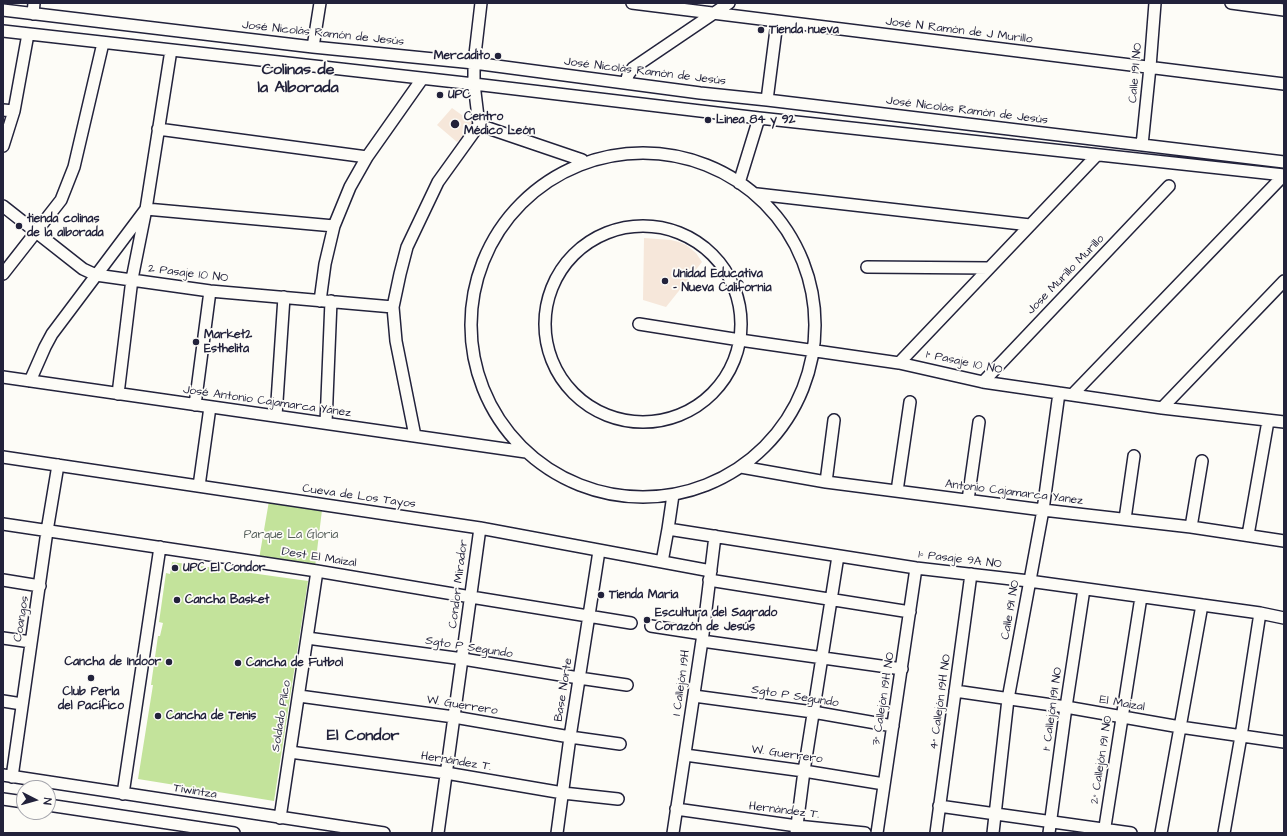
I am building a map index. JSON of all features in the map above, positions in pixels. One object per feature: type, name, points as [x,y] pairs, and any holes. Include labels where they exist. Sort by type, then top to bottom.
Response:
[{"type":"street","points":[[313,47],[320,3]]},
{"type":"street","points":[[415,436],[396,341],[393,307],[407,248],[438,182],[479,125],[474,84],[474,63],[481,3]]},
{"type":"street","name":"José N Ramón de J Murillo","points":[[632,3],[1284,84]]},
{"type":"street","points":[[626,83],[628,75],[633,68],[729,3]]},
{"type":"street","name":"Calle 19I NO","points":[[1142,145],[1155,3]]},
{"type":"street","points":[[1231,3],[1284,10]]},
{"type":"street","name":"José Nicolás Ramón de Jesús","points":[[3,10],[34,9],[313,47],[474,63],[700,93],[1284,162]]},
{"type":"street","points":[[767,100],[777,22]]},
{"type":"street","points":[[3,31],[759,118],[1284,175]]},
{"type":"street","points":[[3,146],[8,111],[28,34]]},
{"type":"street","points":[[3,274],[61,200],[74,167],[103,43]]},
{"type":"street","points":[[118,394],[132,279],[146,209],[171,50]]},
{"type":"street","points":[[326,423],[325,264],[334,226],[350,187],[367,157],[422,79]]},
{"type":"street","points":[[740,183],[759,118]]},
{"type":"street","points":[[479,125],[582,160]]},
{"type":"street","points":[[158,129],[367,157]]},
{"type":"street","points":[[616,155],[655,157],[697,168],[740,183],[757,194],[794,236],[814,291],[814,350],[801,395],[776,435],[741,467],[708,484],[673,495],[634,497],[595,490],[558,475],[526,452],[495,412],[476,366],[471,315],[477,280],[480,266],[503,221],[538,185],[582,160],[616,155]]},
{"type":"street","points":[[899,363],[1097,155]]},
{"type":"street","points":[[1072,395],[1284,175]]},
{"type":"street","name":"Jose Murillo Murillo","points":[[983,382],[1169,186]]},
{"type":"street","points":[[757,194],[1030,225]]},
{"type":"street","name":"2 Pasaje 10 NO","points":[[3,206],[83,269],[96,275],[210,291],[393,307]]},
{"type":"street","points":[[146,209],[334,226]]},
{"type":"street","points":[[30,381],[52,334],[146,209]]},
{"type":"street","points":[[651,225],[683,233],[710,251],[730,277],[740,308],[740,340],[730,371],[710,397],[682,415],[651,423],[619,420],[589,407],[565,385],[550,356],[544,324],[550,292],[565,263],[589,241],[613,230],[619,228],[651,225]]},
{"type":"street","points":[[867,267],[989,268]]},
{"type":"street","points":[[1162,408],[1284,281]]},
{"type":"street","points":[[195,405],[210,291]]},
{"type":"street","points":[[276,416],[284,297]]},
{"type":"street","name":"1° Pasaje 10 NO","points":[[639,324],[899,363],[983,382],[1162,408],[1284,422]]},
{"type":"street","name":"José Antonio Cajamarca Yánez","points":[[3,377],[526,452]]},
{"type":"street","name":"Calle 19I NO","points":[[993,833],[1008,699],[1043,510],[1060,393]]},
{"type":"street","points":[[898,491],[910,402]]},
{"type":"street","points":[[198,486],[210,407]]},
{"type":"street","points":[[826,482],[834,420]]},
{"type":"street","points":[[1248,535],[1268,421]]},
{"type":"street","points":[[968,500],[979,422]]},
{"type":"street","points":[[1125,519],[1134,456]]},
{"type":"street","name":"Cueva de Los Tayos","points":[[3,457],[480,528],[662,562],[710,576],[831,600],[910,612]]},
{"type":"street","points":[[1191,527],[1202,461]]},
{"type":"street","name":"Coangos","points":[[7,776],[22,704],[58,465]]},
{"type":"street","name":"Antonio Cajamarca Yanez","points":[[741,467],[826,482],[1043,510],[1191,527],[1284,541]]},
{"type":"street","points":[[662,562],[673,495]]},
{"type":"street","name":"Dest El Maizal","points":[[3,524],[317,571],[631,622]]},
{"type":"street","name":"Condor Mirador","points":[[438,833],[480,528]]},
{"type":"street","name":"1º Pasaje 9A NO","points":[[668,529],[916,568],[1029,581],[1260,613],[1284,618]]},
{"type":"street","name":"1 Callejón 19H","points":[[673,833],[694,696],[715,536]]},
{"type":"street","points":[[123,794],[160,547]]},
{"type":"street","name":"Base Norte","points":[[557,833],[588,616],[599,551]]},
{"type":"street","points":[[796,830],[821,658],[838,556]]},
{"type":"street","name":"3° Callejón 19H NO","points":[[877,833],[916,568]]},
{"type":"street","name":"Soldado Pilco","points":[[280,818],[317,571]]},
{"type":"street","name":"4° Callejón 19H NO","points":[[936,833],[971,574]]},
{"type":"street","points":[[3,580],[40,586]]},
{"type":"street","name":"1° Callejón 19I NO","points":[[1050,833],[1066,707],[1084,589]]},
{"type":"street","name":"2° Callejón 19I NO","points":[[1105,831],[1141,597]]},
{"type":"street","points":[[1161,833],[1202,606]]},
{"type":"street","points":[[1224,833],[1260,613]]},
{"type":"street","points":[[651,626],[702,637],[821,658],[902,669]]},
{"type":"street","points":[[3,638],[31,642]]},
{"type":"street","name":"Sgto P Segundo","points":[[307,638],[462,659],[627,685]]},
{"type":"street","name":"El Maizal","points":[[955,692],[1066,707],[1180,727],[1284,742]]},
{"type":"street","name":"W. Guerrero","points":[[299,696],[454,717],[620,744]]},
{"type":"street","name":"Sgto P Segundo","points":[[694,696],[813,712],[893,726]]},
{"type":"street","points":[[3,701],[22,704]]},
{"type":"street","name":"Hernández T.","points":[[290,752],[446,773],[563,793],[618,799]]},
{"type":"street","name":"W. Guerrero","points":[[685,754],[804,770],[884,784]]},
{"type":"street","name":"Tiwintza","points":[[7,776],[280,818],[324,829],[384,833]]},
{"type":"street","points":[[3,799],[16,801]]},
{"type":"street","points":[[56,806],[234,833]]},
{"type":"street","points":[[939,806],[1051,821],[1105,831],[1131,833]]},
{"type":"street","name":"Hernández T.","points":[[676,809],[796,830],[865,833]]},
{"type":"shaded area","name":"Centro Médico León","points":[[452,108],[473,123],[473,128],[457,142],[437,125]]},
{"type":"shaded area","name":"Unidad Educativa - Nueva California","points":[[644,238],[679,242],[686,245],[696,253],[702,262],[666,307],[643,300]]},
{"type":"green space","name":"Parque La Gloria","points":[[269,501],[322,510],[315,567],[259,559]]},
{"type":"green space","points":[[172,562],[308,581],[274,801],[138,779],[153,685],[151,685],[158,636],[160,636],[163,623],[159,622],[166,573],[170,574]]},
{"type":"place","name":"Tienda nueva","points":[[761,30]]},
{"type":"place","name":"Mercadito","points":[[498,56]]},
{"type":"place","name":"UPC","points":[[440,95]]},
{"type":"place","name":"Linea 84 y 92","points":[[708,120]]},
{"type":"place","name":"Centro Médico León","points":[[455,124]]},
{"type":"place","name":"tienda colinas de la alborada","points":[[19,226]]},
{"type":"place","name":"Unidad Educativa - Nueva California","points":[[665,281]]},
{"type":"place","name":"Market2 Esthelita","points":[[196,342]]},
{"type":"place","name":"UPC El Condor","points":[[175,568]]},
{"type":"place","name":"Tienda Maria","points":[[601,595]]},
{"type":"place","name":"Cancha Basket","points":[[177,600]]},
{"type":"place","name":"Escultura del Sagrado Corazón de Jesús","points":[[647,620]]},
{"type":"place","name":"Cancha de Indoor","points":[[169,662]]},
{"type":"place","name":"Cancha de Futbol","points":[[238,663]]},
{"type":"place","name":"Club Perla del Pacífico","points":[[91,678]]},
{"type":"place","name":"Cancha de Tenis","points":[[158,716]]},
{"type":"district","name":"Colinas de la Alborada","points":[[298,80]]},
{"type":"district","name":"El Condor","points":[[363,737]]}]
